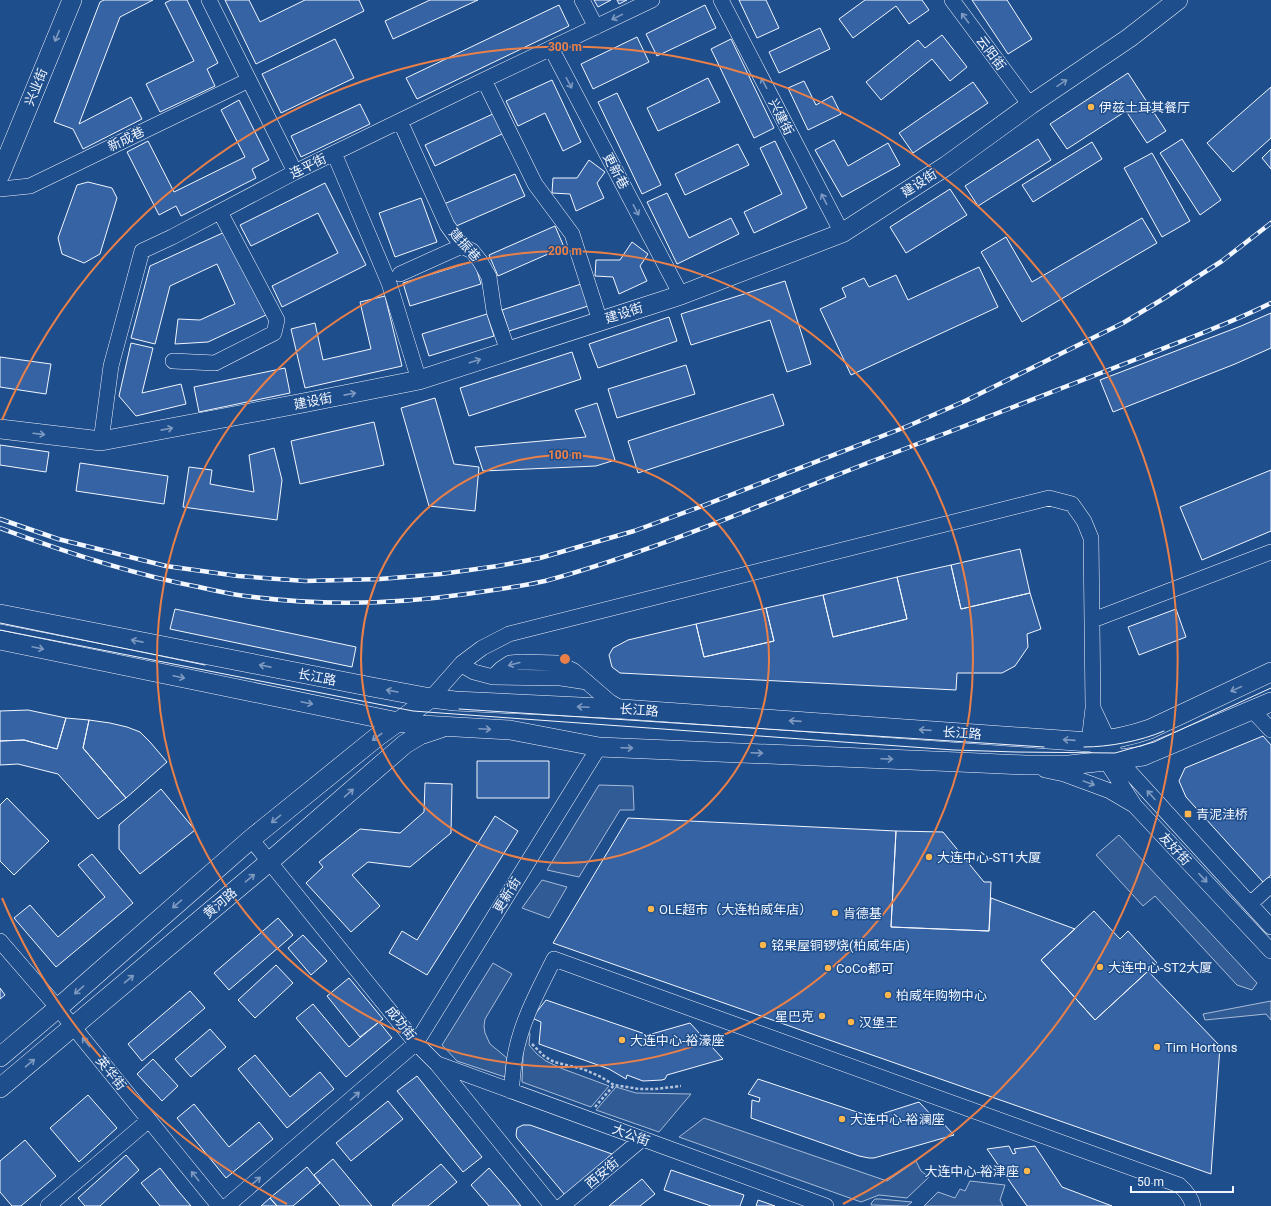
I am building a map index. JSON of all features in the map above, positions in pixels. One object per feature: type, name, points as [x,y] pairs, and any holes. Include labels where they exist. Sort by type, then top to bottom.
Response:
[{"type":"main road","name":"兴业街","points":[[1,169],[72,0]]},
{"type":"main road","name":"建设街","points":[[0,429],[101,441],[303,403],[419,380],[680,295],[842,233],[946,166],[1030,105],[1129,38],[1178,0]]},
{"type":"main road","name":"长江路","points":[[0,614],[357,684],[455,701],[622,709],[1089,742],[1133,735],[1150,729],[1271,672]]},
{"type":"main road","points":[[0,640],[398,722],[510,730],[599,746],[1025,765],[1069,765],[1143,756],[1271,702]]},
{"type":"main road","name":"黄河路","points":[[0,1056],[58,1008],[251,839],[377,737],[431,698]]},
{"type":"main road","name":"黄河路","points":[[0,1088],[269,862],[405,744],[420,735],[446,726]]},
{"type":"street","points":[[209,0],[295,172]]},
{"type":"street","points":[[582,0],[596,27]]},
{"type":"street","name":"连平街","points":[[101,441],[111,366],[142,251],[295,172],[652,0]]},
{"type":"street","name":"兴建街","points":[[721,0],[842,233]]},
{"type":"street","name":"云阳街","points":[[952,0],[1030,105]]},
{"type":"street","name":"更新巷","points":[[551,48],[680,295]]},
{"type":"street","name":"新成巷","points":[[0,189],[30,186],[249,80]]},
{"type":"street","points":[[484,80],[535,184],[572,234],[600,321]]},
{"type":"street","name":"建振巷","points":[[400,122],[447,225],[462,246],[472,251],[480,261],[488,277],[494,312],[508,351]]},
{"type":"street","points":[[334,153],[389,282],[419,380]]},
{"type":"street","points":[[173,361],[215,363],[274,333],[277,320],[220,212]]},
{"type":"street","points":[[400,274],[462,246]]},
{"type":"street","points":[[431,698],[462,663],[482,648],[509,634],[1049,498],[1072,504],[1084,521],[1091,538],[1093,708],[1089,742]]},
{"type":"street","points":[[1093,620],[1271,552]]},
{"type":"street","points":[[462,663],[474,672],[493,677],[561,678],[588,682],[610,702],[622,709]]},
{"type":"street","name":"友好街","points":[[1093,708],[1108,740],[1112,760],[1135,806],[1271,950]]},
{"type":"street","points":[[1253,710],[1271,730]]},
{"type":"street","name":"友好街","points":[[1089,742],[1112,760],[1271,927]]},
{"type":"street","name":"更新街","points":[[227,1206],[416,1042],[599,746]]},
{"type":"street","points":[[1025,765],[1064,774],[1110,791],[1135,806]]},
{"type":"street","name":"成功街","points":[[251,839],[552,1206]]},
{"type":"street","points":[[1250,904],[1271,885]]},
{"type":"street","name":"英华街","points":[[0,941],[58,1008],[219,1206]]},
{"type":"street","points":[[511,1091],[515,1053],[519,1039],[534,999],[554,959],[1179,1185],[1191,1198],[1193,1206]]},
{"type":"street","name":"大公街","points":[[436,1064],[826,1206]]},
{"type":"street","points":[[48,1206],[149,1120]]},
{"type":"street","name":"西安街","points":[[562,1206],[642,1140]]},
{"type":"path","points":[[532,1044],[544,1056],[554,1062],[583,1069],[614,1085],[639,1089],[681,1086]]},
{"type":"path","points":[[591,1110],[614,1085]]},
{"type":"shaded area","points":[[599,785],[633,786],[634,810],[620,810],[579,877],[547,870]]},
{"type":"shaded area","points":[[1119,835],[1257,983],[1252,990],[1237,985],[1155,896],[1143,906],[1096,855]]},
{"type":"shaded area","points":[[542,880],[567,887],[549,918],[522,908]]},
{"type":"shaded area","points":[[493,963],[512,974],[485,1019],[484,1026],[485,1033],[490,1044],[507,1058],[505,1077],[457,1061],[442,1045]]},
{"type":"shaded area","points":[[1271,1001],[1271,1020],[1266,1014],[1205,1020],[1203,1014]]},
{"type":"shaded area","points":[[528,1030],[530,1034],[529,1045],[546,1061],[609,1086],[591,1107],[522,1082],[524,1033]]},
{"type":"shaded area","points":[[616,1087],[636,1093],[691,1094],[659,1132],[596,1110]]},
{"type":"shaded area","points":[[704,1118],[887,1181],[916,1161],[921,1171],[929,1177],[907,1198],[879,1195],[861,1202],[679,1137]]},
{"type":"shaded area","points":[[970,1181],[1005,1185],[1000,1200],[1003,1206],[924,1206],[938,1192],[955,1198],[960,1189],[965,1191]]},
{"type":"shaded area","points":[[875,1199],[912,1202],[907,1206],[871,1205]]},
{"type":"building","points":[[104,0],[153,0],[120,17],[79,124],[131,97],[142,119],[83,149],[73,129],[54,122],[100,2]]},
{"type":"building","points":[[171,0],[187,0],[218,63],[207,69],[215,86],[160,112],[146,84],[194,61],[165,3]]},
{"type":"building","points":[[225,0],[249,0],[260,22],[305,0],[359,0],[364,11],[256,64]]},
{"type":"building","points":[[430,0],[478,0],[393,39],[385,21]]},
{"type":"building","points":[[594,0],[611,0],[598,7]]},
{"type":"building","points":[[617,0],[627,0],[619,4]]},
{"type":"building","points":[[739,0],[766,0],[779,28],[757,38]]},
{"type":"building","points":[[865,0],[922,0],[929,10],[909,24],[896,6],[853,38],[839,19]]},
{"type":"building","points":[[972,0],[1007,0],[1032,39],[1008,54]]},
{"type":"building","points":[[559,5],[569,26],[417,99],[406,78]]},
{"type":"building","points":[[705,5],[716,28],[657,56],[646,34]]},
{"type":"building","points":[[820,28],[830,49],[779,73],[769,52]]},
{"type":"building","points":[[942,35],[967,67],[950,81],[932,59],[881,100],[866,82],[918,40],[925,48]]},
{"type":"building","points":[[637,37],[649,62],[593,89],[581,64]]},
{"type":"building","points":[[335,39],[354,78],[281,113],[262,74]]},
{"type":"building","points":[[731,39],[774,128],[754,138],[711,49]]},
{"type":"building","points":[[1128,73],[1166,131],[1147,143],[1126,111],[1067,149],[1050,124]]},
{"type":"building","points":[[708,78],[720,102],[658,131],[647,108]]},
{"type":"building","points":[[552,80],[581,142],[563,151],[545,113],[518,126],[506,101]]},
{"type":"building","points":[[804,81],[816,105],[832,96],[841,114],[808,130],[788,88]]},
{"type":"building","points":[[973,82],[988,103],[913,153],[899,133]]},
{"type":"building","points":[[1271,87],[1271,138],[1233,172],[1207,143]]},
{"type":"building","points":[[617,93],[661,185],[642,194],[598,102]]},
{"type":"building","points":[[239,100],[269,160],[252,169],[256,178],[181,216],[176,206],[159,215],[127,152],[148,141],[174,192],[245,157],[221,110]]},
{"type":"building","points":[[360,104],[370,124],[301,157],[291,136]]},
{"type":"building","points":[[495,113],[504,133],[435,166],[425,145]]},
{"type":"building","points":[[1038,139],[1051,160],[978,206],[965,186]]},
{"type":"building","points":[[1182,139],[1221,200],[1200,215],[1160,153]]},
{"type":"building","points":[[834,140],[848,166],[888,143],[900,165],[842,197],[815,150]]},
{"type":"building","points":[[775,141],[807,208],[754,233],[744,212],[782,194],[760,148]]},
{"type":"building","points":[[1092,142],[1102,159],[1033,202],[1022,185]]},
{"type":"building","points":[[738,144],[749,165],[685,195],[675,174]]},
{"type":"building","points":[[1271,149],[1271,169],[1262,158]]},
{"type":"building","points":[[1152,153],[1190,221],[1162,237],[1124,168]]},
{"type":"building","points":[[589,160],[605,172],[597,183],[604,198],[576,211],[570,194],[552,193],[553,178],[577,178]]},
{"type":"building","points":[[515,174],[525,196],[454,227],[444,204]]},
{"type":"building","points":[[88,182],[112,188],[117,198],[100,254],[84,263],[62,254],[58,238],[77,185]]},
{"type":"building","points":[[325,183],[366,265],[282,307],[272,286],[338,253],[318,213],[251,246],[240,225]]},
{"type":"building","points":[[950,189],[967,215],[906,253],[890,227]]},
{"type":"building","points":[[667,193],[689,238],[731,218],[739,234],[677,264],[647,202]]},
{"type":"building","points":[[421,198],[437,242],[395,257],[379,213]]},
{"type":"building","points":[[1142,218],[1157,243],[1022,322],[981,252],[1006,237],[1032,282]]},
{"type":"building","points":[[555,226],[564,247],[498,276],[489,255]]},
{"type":"building","points":[[227,231],[266,315],[208,342],[175,344],[178,319],[200,320],[235,304],[217,264],[170,286],[155,344],[131,338],[150,266]]},
{"type":"building","points":[[632,242],[648,254],[640,266],[647,281],[619,294],[613,277],[595,276],[596,260],[620,260]]},
{"type":"building","points":[[474,261],[481,284],[410,306],[403,283]]},
{"type":"building","points":[[979,267],[998,307],[851,375],[820,309],[846,297],[842,288],[864,278],[869,287],[896,275],[908,300]]},
{"type":"building","points":[[785,281],[811,364],[787,372],[770,320],[691,345],[681,314]]},
{"type":"building","points":[[581,284],[588,306],[509,331],[502,310]]},
{"type":"building","points":[[385,296],[402,366],[305,388],[291,329],[315,323],[323,360],[371,349],[360,302]]},
{"type":"building","points":[[1271,313],[1271,348],[1235,364],[1113,412],[1100,380]]},
{"type":"building","points":[[487,314],[494,336],[429,356],[422,334]]},
{"type":"building","points":[[669,317],[677,341],[598,368],[589,344]]},
{"type":"building","points":[[131,343],[153,348],[142,393],[181,384],[186,404],[136,416],[119,396]]},
{"type":"building","points":[[572,352],[581,379],[469,416],[460,388]]},
{"type":"building","points":[[0,357],[51,364],[46,394],[0,387]]},
{"type":"building","points":[[686,365],[695,394],[617,418],[608,389]]},
{"type":"building","points":[[285,368],[290,393],[199,412],[194,387]]},
{"type":"building","points":[[773,394],[784,425],[638,473],[628,441]]},
{"type":"building","points":[[435,398],[454,464],[479,467],[475,511],[429,506],[401,408]]},
{"type":"building","points":[[597,403],[615,460],[596,466],[483,471],[475,447],[586,437],[575,410]]},
{"type":"building","points":[[374,422],[384,465],[300,484],[291,441]]},
{"type":"building","points":[[0,445],[49,452],[46,472],[0,465]]},
{"type":"building","points":[[274,448],[282,480],[277,520],[183,507],[189,467],[212,470],[210,484],[254,492],[249,455]]},
{"type":"building","points":[[80,463],[168,476],[164,504],[76,491]]},
{"type":"building","points":[[1271,470],[1271,531],[1202,560],[1180,507]]},
{"type":"building","points":[[1020,549],[1030,593],[961,609],[951,565]]},
{"type":"building","points":[[951,565],[961,609],[1030,593],[1041,629],[1027,634],[1028,647],[1015,666],[1002,673],[957,673],[956,690],[620,673],[612,667],[609,655],[613,648],[628,640],[696,624],[704,657],[774,641],[766,608],[823,595],[833,637],[907,619],[897,577]]},
{"type":"building","points":[[897,577],[907,619],[833,637],[823,595]]},
{"type":"building","points":[[766,608],[774,641],[704,657],[696,624]]},
{"type":"building","points":[[175,609],[356,647],[352,667],[170,629]]},
{"type":"building","points":[[1176,609],[1186,637],[1139,655],[1128,627]]},
{"type":"building","points":[[28,710],[66,718],[57,749],[24,740],[0,741],[0,711]]},
{"type":"building","points":[[66,718],[89,720],[83,748],[126,798],[98,819],[58,774],[18,764],[0,765],[0,741],[24,740],[57,749]]},
{"type":"building","points":[[89,720],[127,727],[140,732],[167,762],[126,798],[83,748]]},
{"type":"building","points":[[1263,736],[1271,745],[1271,875],[1263,882],[1186,797],[1179,781],[1185,768]]},
{"type":"building","points":[[477,761],[549,761],[549,798],[477,798]]},
{"type":"building","points":[[425,783],[452,784],[451,833],[410,867],[368,862],[352,875],[380,906],[351,932],[306,883],[323,867],[319,862],[360,829],[400,833],[424,812]]},
{"type":"building","points":[[161,789],[195,830],[140,874],[119,849],[119,825]]},
{"type":"building","points":[[7,798],[49,841],[14,875],[0,861],[0,805]]},
{"type":"building","points":[[495,816],[518,831],[427,975],[389,953],[402,931],[417,940]]},
{"type":"building","name":"柏威年购物中心","points":[[628,818],[896,831],[891,927],[989,931],[991,898],[1075,929],[1041,960],[1095,1020],[1148,971],[1220,1046],[1211,1174],[553,943]]},
{"type":"building","name":"大连中心-ST1大厦","points":[[896,831],[943,832],[984,882],[991,882],[989,931],[891,927]]},
{"type":"building","points":[[92,854],[133,903],[56,967],[14,918],[30,905],[58,937],[105,897],[78,865]]},
{"type":"building","name":"大连中心-ST2大厦","points":[[1094,911],[1120,939],[1128,931],[1157,963],[1095,1020],[1041,960]]},
{"type":"building","points":[[278,918],[293,935],[229,990],[214,973]]},
{"type":"building","points":[[303,935],[327,961],[311,975],[288,948]]},
{"type":"building","points":[[276,965],[293,983],[255,1018],[238,1000]]},
{"type":"building","points":[[349,978],[383,1019],[360,1037],[327,996]]},
{"type":"building","points":[[0,988],[5,995],[0,999]]},
{"type":"building","points":[[190,991],[205,1008],[142,1061],[128,1044]]},
{"type":"building","name":"大连中心-裕濠座","points":[[546,1000],[648,1035],[690,1023],[723,1059],[667,1075],[665,1079],[662,1080],[643,1081],[627,1075],[626,1079],[609,1069],[539,1044],[541,1022],[532,1018]]},
{"type":"building","points":[[313,1004],[349,1047],[379,1022],[392,1038],[346,1077],[296,1018]]},
{"type":"building","points":[[210,1029],[226,1047],[191,1077],[175,1059]]},
{"type":"building","points":[[255,1055],[290,1097],[320,1072],[334,1089],[287,1128],[238,1069]]},
{"type":"building","points":[[153,1059],[178,1086],[162,1101],[137,1074]]},
{"type":"building","points":[[417,1076],[482,1157],[463,1172],[397,1091]]},
{"type":"building","name":"大连中心-裕澜座","points":[[758,1079],[872,1117],[919,1102],[934,1118],[930,1120],[931,1122],[940,1120],[954,1135],[874,1158],[859,1156],[751,1118],[752,1100],[759,1102],[760,1098],[748,1094]]},
{"type":"building","points":[[88,1095],[117,1128],[79,1162],[50,1128]]},
{"type":"building","points":[[388,1101],[403,1119],[351,1161],[336,1143]]},
{"type":"building","points":[[194,1104],[229,1147],[259,1122],[273,1139],[226,1178],[177,1118]]},
{"type":"building","points":[[523,1125],[530,1125],[612,1154],[565,1195],[517,1138],[517,1128]]},
{"type":"building","points":[[25,1140],[56,1176],[21,1206],[12,1206],[0,1192],[0,1161]]},
{"type":"building","name":"大连中心-裕津座","points":[[1009,1146],[1013,1154],[1016,1153],[1014,1149],[1035,1146],[1062,1187],[1112,1206],[1027,1206],[987,1149]]},
{"type":"building","points":[[126,1155],[139,1170],[100,1206],[85,1206],[78,1198]]},
{"type":"building","points":[[333,1159],[372,1206],[340,1206],[314,1175]]},
{"type":"building","points":[[441,1164],[457,1182],[428,1206],[392,1205]]},
{"type":"building","points":[[307,1167],[320,1183],[293,1206],[277,1206],[270,1198]]},
{"type":"building","points":[[160,1168],[191,1206],[160,1206],[141,1183]]},
{"type":"building","points":[[489,1168],[521,1206],[489,1206],[471,1185]]},
{"type":"building","points":[[671,1170],[744,1195],[740,1206],[711,1206],[664,1190]]},
{"type":"building","points":[[642,1179],[655,1194],[640,1206],[609,1206]]},
{"type":"building","points":[[270,1198],[277,1206],[261,1206]]},
{"type":"building","points":[[758,1200],[775,1206],[756,1206]]},
{"type":"tram line","points":[[0,623],[205,665]]},
{"type":"tram line","points":[[0,630],[413,711],[954,750],[1115,753],[1154,742],[1271,688]]},
{"type":"tram line","points":[[459,709],[1044,747]]},
{"type":"tram line","points":[[1084,747],[1125,743],[1164,731]]},
{"type":"railway","points":[[0,519],[58,539],[166,566],[238,576],[305,581],[380,579],[441,574],[540,558],[634,531],[697,508],[908,426],[965,401],[1123,323],[1222,261],[1271,223]]},
{"type":"railway","points":[[0,528],[49,546],[148,576],[238,595],[266,599],[352,603],[380,602],[438,598],[525,585],[588,569],[671,540],[1147,355],[1225,324],[1271,303]]},
{"type":"place","name":"伊兹土耳其餐厅","points":[[1091,107]]},
{"type":"place","name":"青泥洼桥","points":[[1188,814]]},
{"type":"place","name":"大连中心-ST1大厦","points":[[929,857]]},
{"type":"place","name":"OLE超市（大连柏威年店）","points":[[651,909]]},
{"type":"place","name":"肯德基","points":[[835,913]]},
{"type":"place","name":"铭果屋铜锣烧(柏威年店)","points":[[763,945]]},
{"type":"place","name":"大连中心-ST2大厦","points":[[1100,967]]},
{"type":"place","name":"CoCo都可","points":[[828,968]]},
{"type":"place","name":"柏威年购物中心","points":[[888,995]]},
{"type":"place","name":"星巴克","points":[[822,1016]]},
{"type":"place","name":"汉堡王","points":[[851,1022]]},
{"type":"place","name":"大连中心-裕濠座","points":[[622,1040]]},
{"type":"place","name":"Tim Hortons","points":[[1157,1047]]},
{"type":"place","name":"大连中心-裕澜座","points":[[842,1119]]},
{"type":"place","name":"大连中心-裕津座","points":[[1027,1171]]}]
